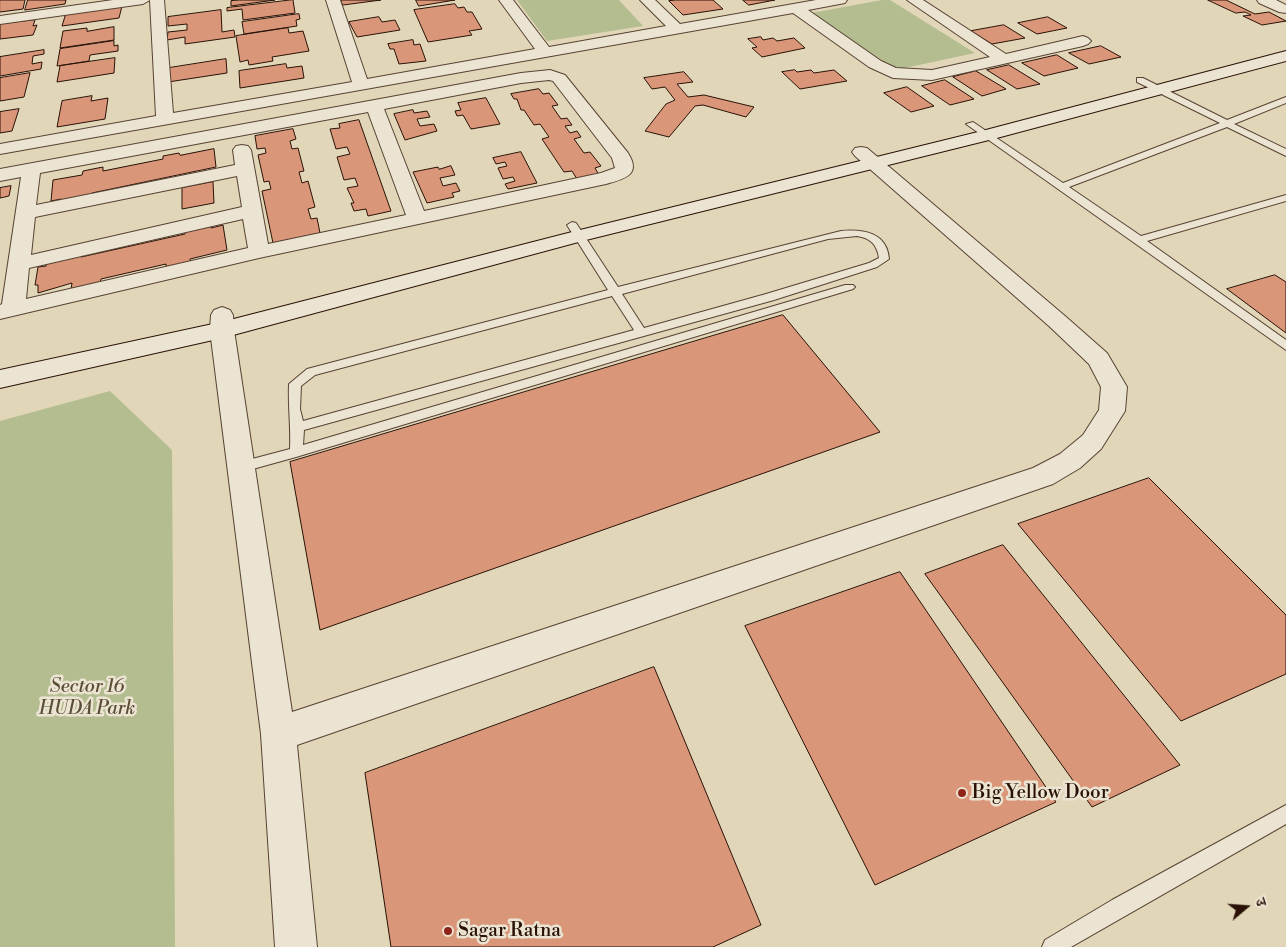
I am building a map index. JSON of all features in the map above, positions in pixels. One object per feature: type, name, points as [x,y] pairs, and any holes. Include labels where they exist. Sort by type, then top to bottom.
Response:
[{"type":"street","points":[[0,20],[143,0]]},
{"type":"street","points":[[157,0],[165,120]]},
{"type":"street","points":[[333,0],[361,85]]},
{"type":"street","points":[[506,0],[545,52]]},
{"type":"street","points":[[647,0],[677,29]]},
{"type":"street","points":[[914,0],[1003,59]]},
{"type":"street","points":[[1264,0],[1284,9]]},
{"type":"street","points":[[0,149],[830,1]]},
{"type":"street","points":[[796,8],[875,64],[893,73],[932,74],[1083,40]]},
{"type":"street","points":[[0,380],[576,231],[868,158],[987,135],[1286,43]]},
{"type":"street","points":[[868,158],[970,124],[1148,84],[1286,56]]},
{"type":"street","points":[[0,175],[31,169],[238,130],[521,78],[550,76],[559,78],[621,157],[624,164],[624,170],[606,178],[259,252],[7,310],[19,264],[31,169]]},
{"type":"street","points":[[374,105],[418,218]]},
{"type":"street","points":[[234,108],[259,252]]},
{"type":"street","points":[[278,734],[1043,476],[1070,461],[1092,442],[1112,410],[1114,387],[1098,359],[1057,321],[868,158]]},
{"type":"street","points":[[25,213],[245,169]]},
{"type":"street","points":[[19,264],[252,210]]},
{"type":"street","points":[[0,364],[222,323]]},
{"type":"street","points":[[222,323],[278,734],[296,947]]},
{"type":"lane","points":[[1148,84],[1286,153]]},
{"type":"lane","points":[[1061,187],[1286,100]]},
{"type":"lane","points":[[970,124],[1139,240],[1286,346]]},
{"type":"lane","points":[[1139,240],[1286,198]]},
{"type":"lane","points":[[576,231],[641,332]]},
{"type":"lane","points":[[296,452],[298,427],[294,409],[294,384],[310,372],[849,231],[872,237],[882,247],[884,259],[873,265],[770,297],[298,427]]},
{"type":"lane","points":[[242,467],[848,287]]},
{"type":"lane","points":[[1052,947],[1119,907],[1286,814]]},
{"type":"green space","points":[[517,0],[619,0],[643,26],[547,41]]},
{"type":"green space","points":[[890,0],[975,53],[886,72],[806,14]]},
{"type":"green space","name":"Sector 16 HUDA Park","points":[[110,391],[172,450],[175,947],[0,947],[0,421]]},
{"type":"building","points":[[0,0],[25,0],[23,9],[0,12]]},
{"type":"building","points":[[28,0],[66,0],[65,4],[25,10]]},
{"type":"building","points":[[275,0],[231,6],[231,1]]},
{"type":"building","points":[[293,0],[295,13],[243,20],[242,9],[227,11],[227,8]]},
{"type":"building","points":[[341,0],[381,0],[343,5]]},
{"type":"building","points":[[416,0],[455,0],[419,6]]},
{"type":"building","points":[[713,0],[723,9],[683,15],[669,1]]},
{"type":"building","points":[[743,0],[775,0],[749,5]]},
{"type":"building","points":[[1208,0],[1226,0],[1255,14],[1269,12],[1286,21],[1262,25],[1243,16],[1251,15],[1245,12],[1236,13]]},
{"type":"building","points":[[455,4],[458,8],[464,7],[467,12],[472,12],[482,29],[469,31],[472,35],[428,42],[414,10]]},
{"type":"building","points":[[122,6],[119,18],[62,26],[66,13]]},
{"type":"building","points":[[221,10],[222,32],[234,30],[235,37],[185,44],[185,37],[167,40],[168,32],[187,30],[187,24],[168,26],[168,17]]},
{"type":"building","points":[[299,14],[300,19],[296,20],[297,26],[244,34],[242,22]]},
{"type":"building","points":[[379,17],[382,22],[395,20],[400,30],[357,37],[349,22]]},
{"type":"building","points":[[1048,17],[1067,28],[1037,34],[1018,23]]},
{"type":"building","points":[[35,20],[33,26],[37,25],[33,35],[0,39],[0,24]]},
{"type":"building","points":[[1004,25],[1025,38],[992,44],[971,31]]},
{"type":"building","points":[[114,27],[114,40],[60,48],[63,31],[87,28],[87,31]]},
{"type":"building","points":[[288,28],[289,33],[303,31],[309,51],[272,57],[273,61],[249,65],[248,60],[240,62],[236,36]]},
{"type":"building","points":[[761,37],[763,40],[773,38],[777,41],[794,38],[805,48],[762,57],[752,48],[757,47],[748,39]]},
{"type":"building","points":[[413,40],[414,45],[420,44],[426,61],[399,64],[394,49],[390,49],[388,44]]},
{"type":"building","points":[[114,41],[114,46],[118,45],[118,51],[90,55],[89,61],[57,66],[60,49]]},
{"type":"building","points":[[1101,46],[1121,57],[1089,64],[1069,53]]},
{"type":"building","points":[[44,50],[44,54],[33,56],[32,64],[42,62],[41,69],[0,76],[0,57]]},
{"type":"building","points":[[1057,55],[1078,68],[1044,76],[1022,63]]},
{"type":"building","points":[[115,58],[114,73],[57,82],[60,66]]},
{"type":"building","points":[[226,59],[227,73],[168,82],[169,68]]},
{"type":"building","points":[[286,64],[287,68],[302,66],[304,78],[240,88],[239,71]]},
{"type":"building","points":[[1009,65],[1040,84],[1017,89],[987,70]]},
{"type":"building","points":[[795,70],[797,72],[811,70],[814,73],[834,70],[847,81],[800,89],[782,72]]},
{"type":"building","points":[[976,71],[1006,89],[982,96],[953,77]]},
{"type":"building","points":[[684,72],[693,82],[677,84],[688,97],[704,95],[754,107],[746,117],[703,105],[695,106],[669,137],[645,131],[666,104],[675,100],[665,87],[652,89],[644,78]]},
{"type":"building","points":[[30,73],[24,97],[0,101],[0,78]]},
{"type":"building","points":[[945,80],[974,99],[950,105],[922,86]]},
{"type":"building","points":[[907,87],[934,106],[911,112],[884,93]]},
{"type":"building","points":[[539,89],[543,94],[549,93],[558,105],[552,106],[561,119],[567,118],[572,125],[565,126],[570,133],[577,131],[581,137],[574,139],[584,153],[590,152],[601,166],[595,168],[599,175],[577,179],[572,171],[564,172],[542,139],[549,137],[540,124],[534,125],[524,110],[521,110],[517,99],[514,99],[511,94]]},
{"type":"building","points":[[92,96],[91,101],[108,98],[105,119],[57,127],[62,101]]},
{"type":"building","points":[[486,98],[500,124],[471,129],[463,115],[457,116],[455,111],[461,110],[458,103]]},
{"type":"building","points":[[19,109],[12,131],[0,133],[0,112]]},
{"type":"building","points":[[413,110],[414,113],[427,111],[430,117],[417,119],[420,126],[434,124],[437,131],[405,140],[394,114]]},
{"type":"building","points":[[359,120],[391,211],[368,216],[366,209],[354,211],[351,203],[354,203],[347,188],[358,186],[355,178],[344,180],[337,157],[350,154],[347,147],[336,149],[330,129],[340,128],[339,124]]},
{"type":"building","points":[[293,129],[296,139],[290,141],[292,149],[298,148],[304,171],[299,172],[302,183],[308,181],[315,207],[308,209],[311,219],[317,218],[320,233],[273,243],[262,191],[271,189],[269,181],[264,182],[258,155],[266,153],[265,148],[257,149],[255,136]]},
{"type":"building","points":[[214,149],[216,167],[92,193],[92,196],[61,202],[61,199],[51,201],[53,180],[82,175],[83,171],[103,167],[103,171],[163,159],[163,156]]},
{"type":"building","points":[[521,152],[537,183],[508,189],[505,184],[515,181],[513,177],[503,179],[498,168],[507,166],[505,162],[496,164],[493,158]]},
{"type":"building","points":[[451,166],[455,175],[440,178],[443,186],[456,183],[460,191],[452,193],[454,197],[427,203],[413,172]]},
{"type":"building","points":[[213,182],[214,203],[182,209],[182,188]]},
{"type":"building","points":[[11,186],[9,196],[0,198],[0,188]]},
{"type":"building","points":[[211,225],[211,228],[223,225],[227,250],[190,259],[191,263],[166,268],[166,264],[101,279],[100,283],[71,289],[72,283],[38,293],[38,285],[35,285],[38,267],[46,266],[47,260],[82,252],[81,257],[185,234],[185,230]]},
{"type":"building","points":[[1275,275],[1286,282],[1286,333],[1227,289]]},
{"type":"building","points":[[783,315],[880,432],[320,630],[290,462]]},
{"type":"building","points":[[1149,478],[1286,615],[1286,674],[1181,721],[1018,524]]},
{"type":"building","points":[[1003,545],[1180,765],[1092,807],[925,574]]},
{"type":"building","points":[[900,572],[1056,802],[875,885],[745,626]]},
{"type":"building","points":[[654,667],[761,925],[713,947],[391,947],[365,773]]},
{"type":"place","name":"Big Yellow Door","points":[[962,793]]},
{"type":"place","name":"Sagar Ratna","points":[[448,931]]}]
